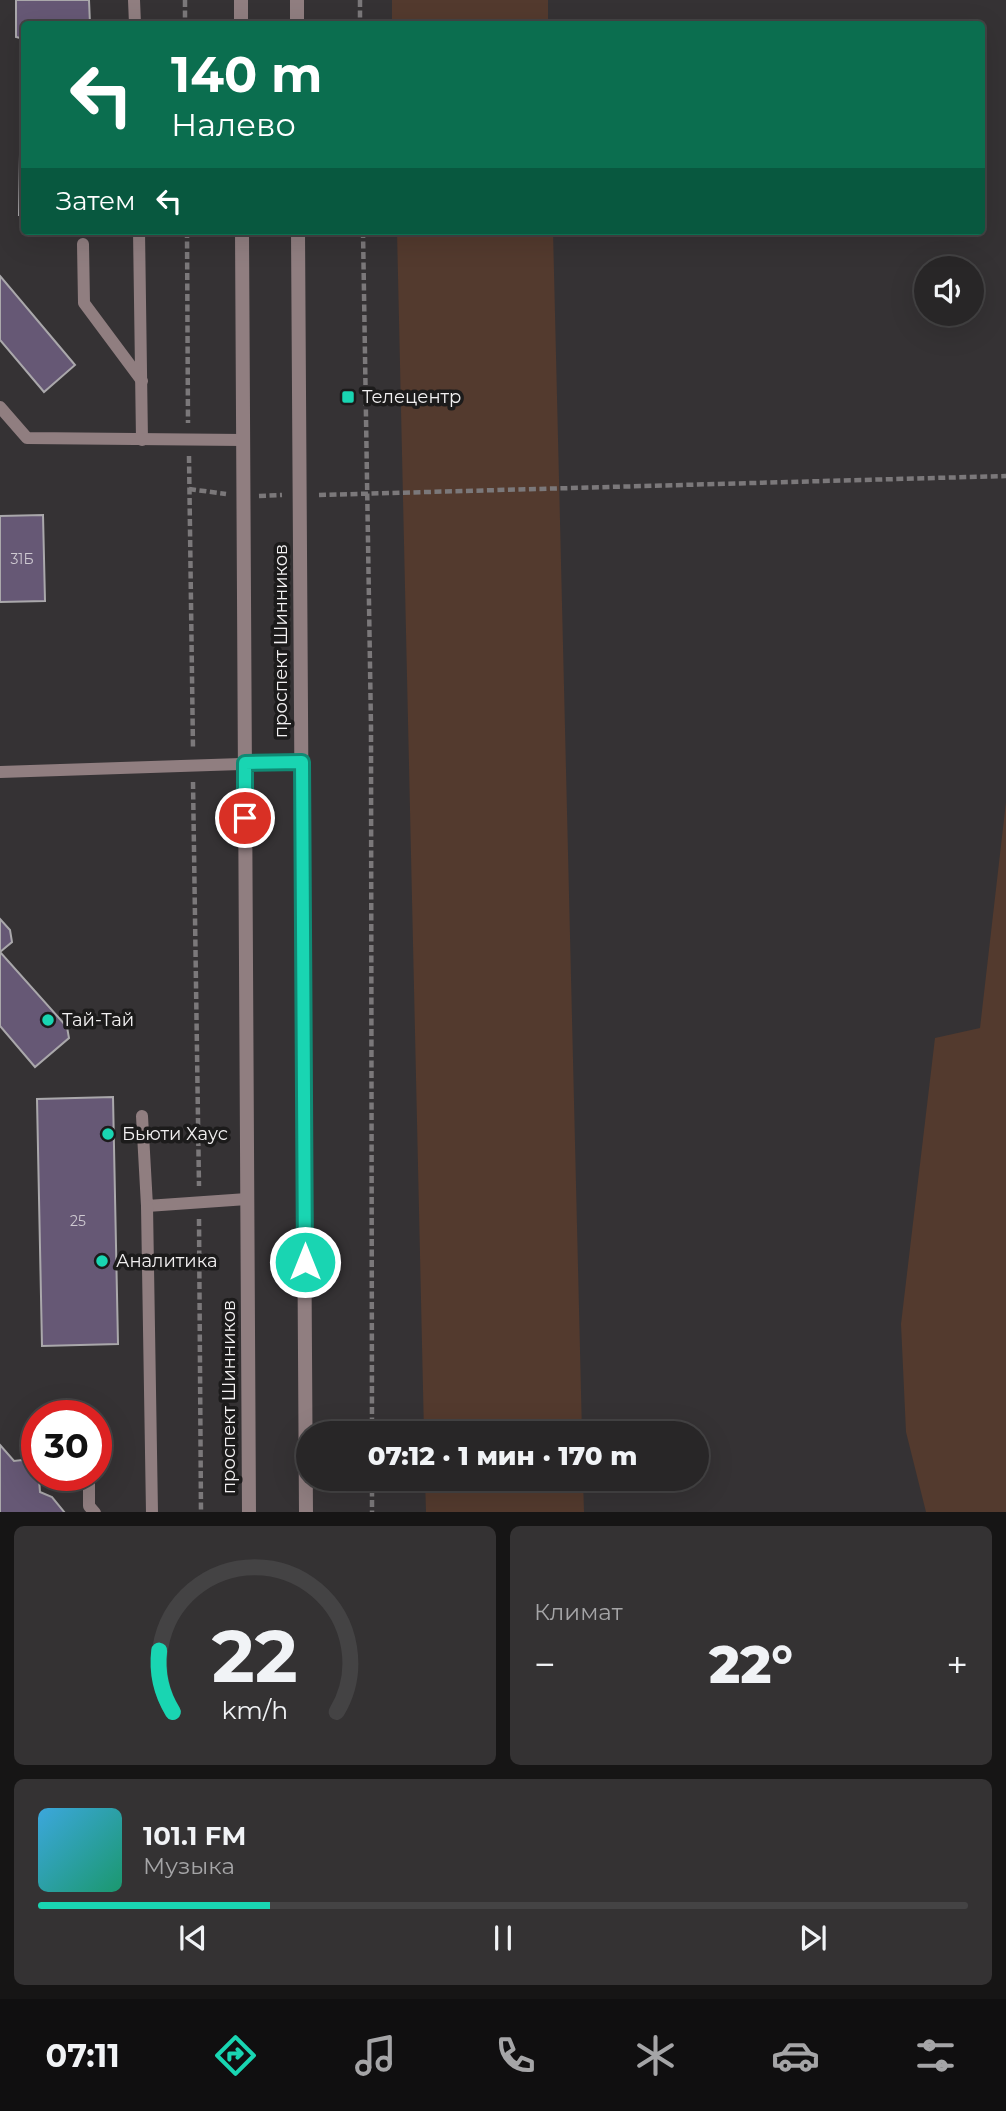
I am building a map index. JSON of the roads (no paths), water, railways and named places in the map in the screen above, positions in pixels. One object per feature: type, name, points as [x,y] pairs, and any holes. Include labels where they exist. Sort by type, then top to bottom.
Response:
[{"type":"street","points":[[241,0],[241,21]]},
{"type":"street","points":[[297,0],[297,21]]},
{"type":"street","name":"проспект Шинников","points":[[242,235],[249,1512]]},
{"type":"street","name":"проспект Шинников","points":[[298,235],[306,1512]]},
{"type":"lane","points":[[134,0],[135,21]]},
{"type":"lane","points":[[139,235],[142,440]]},
{"type":"lane","points":[[83,244],[83,303],[142,382]]},
{"type":"lane","points":[[0,407],[27,438],[243,440]]},
{"type":"lane","points":[[0,772],[302,762]]},
{"type":"lane","points":[[142,1115],[147,1206],[152,1512]]},
{"type":"lane","points":[[147,1206],[247,1199]]},
{"type":"lane","points":[[89,1491],[89,1506],[94,1512]]},
{"type":"place","name":"Телецентр","points":[[348,397]]},
{"type":"place","name":"Тай-Тай","points":[[48,1020]]},
{"type":"place","name":"Бьюти Хаус","points":[[108,1134]]},
{"type":"place","name":"Аналитика","points":[[102,1261]]}]
